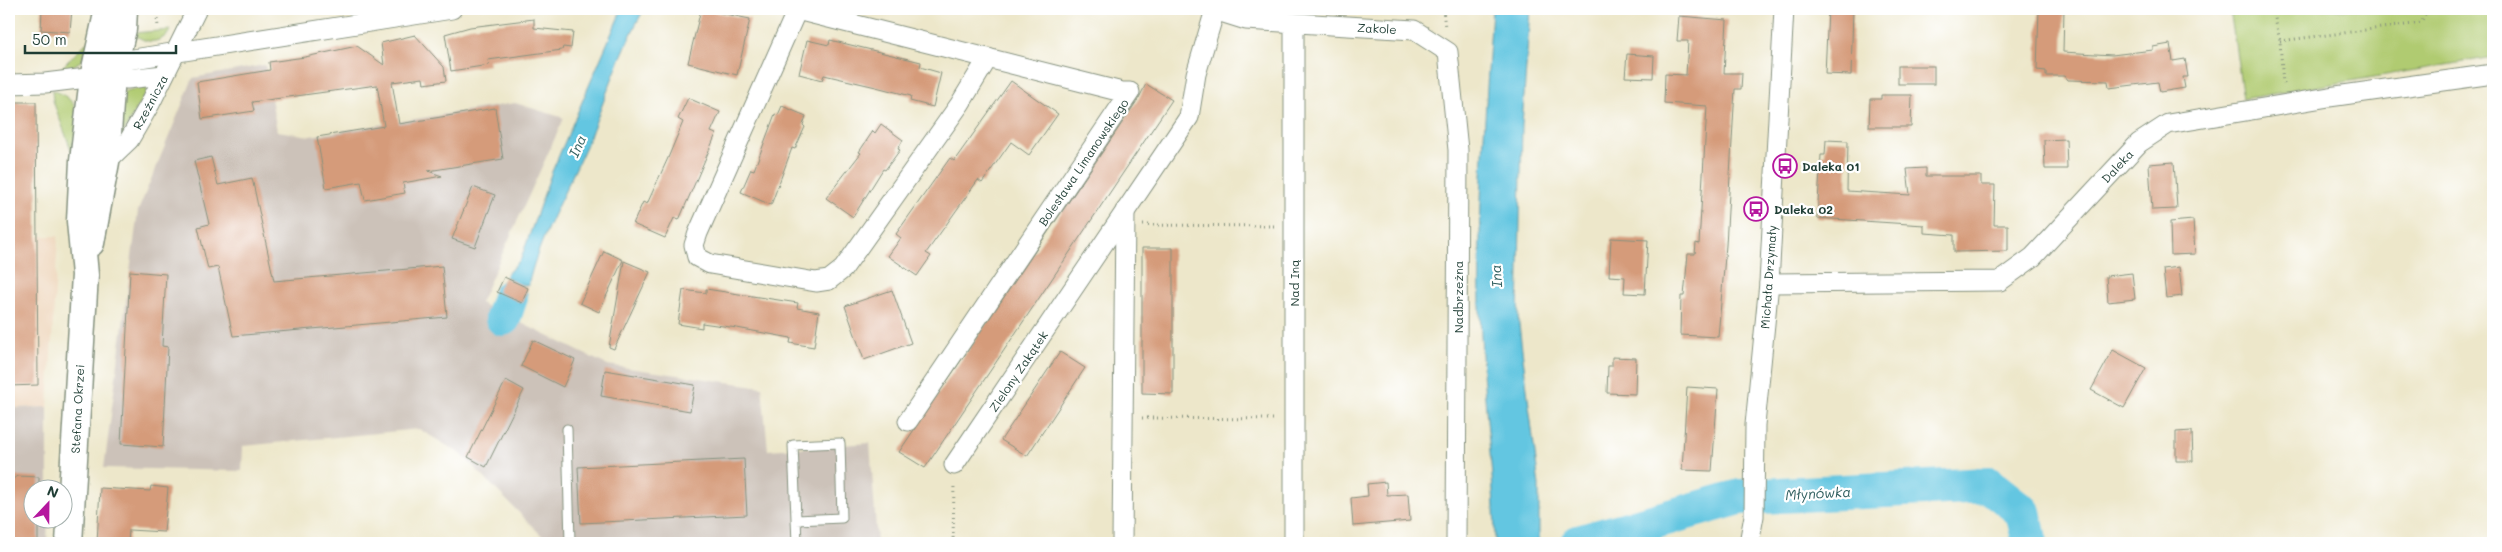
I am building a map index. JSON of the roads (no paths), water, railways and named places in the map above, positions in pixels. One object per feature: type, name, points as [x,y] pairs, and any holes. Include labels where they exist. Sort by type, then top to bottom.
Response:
[{"type":"street","points":[[102,77],[108,9]]},
{"type":"street","points":[[102,77],[123,29],[124,9]]},
{"type":"street","name":"Rzeźnicza","points":[[106,162],[129,140],[150,104],[197,9]]},
{"type":"street","points":[[102,77],[128,60],[452,9]]},
{"type":"street","points":[[795,9],[694,245],[697,257],[710,264],[816,282],[829,280],[849,262],[960,104],[988,58]]},
{"type":"street","name":"Bolesława Limanowskiego","points":[[795,9],[1122,92],[1130,92],[908,420]]},
{"type":"street","name":"Zakole","points":[[1213,9],[1246,20],[1414,30],[1448,52]]},
{"type":"street","name":"Zielony Zakątek","points":[[954,465],[1125,218],[1189,117],[1196,74],[1213,9]]},
{"type":"street","name":"Michała Drzymały","points":[[1749,543],[1754,516],[1755,425],[1769,283],[1784,9]]},
{"type":"street","name":"Nad Iną","points":[[1294,23],[1294,543]]},
{"type":"street","name":"Nadbrzeżna","points":[[1448,52],[1458,150],[1456,543]]},
{"type":"street","name":"Daleka","points":[[1769,283],[2000,281],[2033,257],[2139,143],[2168,124],[2285,104],[2493,74]]},
{"type":"street","points":[[9,84],[102,77],[127,79],[164,75]]},
{"type":"street","name":"Stefana Okrzei","points":[[69,543],[85,275],[106,162],[102,77]]},
{"type":"street","name":"Stefana Okrzei","points":[[85,275],[80,221],[83,161],[102,77]]},
{"type":"street","points":[[1122,543],[1125,218]]},
{"type":"lane","points":[[566,429],[570,543]]},
{"type":"lane","points":[[796,520],[842,518],[840,444],[793,445],[796,520],[797,543]]},
{"type":"water","points":[[622,9],[644,9],[620,59],[586,146],[546,232],[528,286],[505,276],[521,259],[551,174]]},
{"type":"water","points":[[1492,9],[1530,9],[1522,125],[1518,317],[1539,486],[1539,543],[1495,543],[1480,311],[1480,224]]},
{"type":"waterway","name":"Ina","points":[[503,318],[510,297]]},
{"type":"waterway","name":"Młynówka","points":[[1578,543],[1740,497],[1989,485],[2023,512],[2030,543]]},
{"type":"place","name":"Daleka 01","points":[[1785,166]]},
{"type":"place","name":"Daleka 02","points":[[1756,209]]}]
